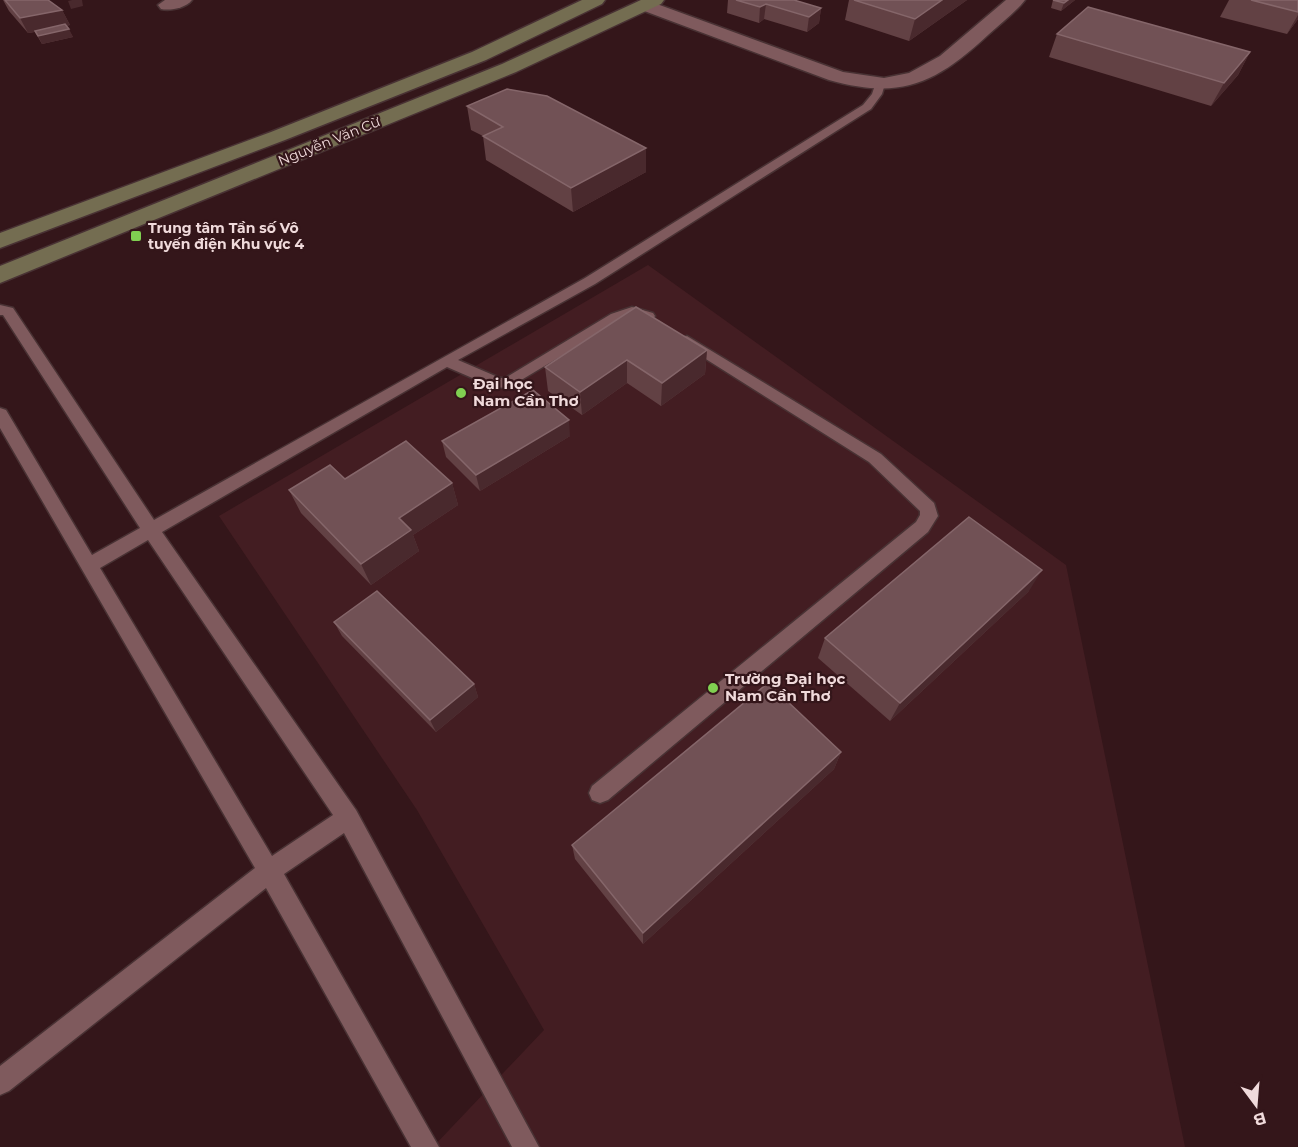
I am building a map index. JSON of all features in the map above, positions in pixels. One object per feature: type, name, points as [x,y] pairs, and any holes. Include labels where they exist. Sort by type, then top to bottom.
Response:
[{"type":"main road","name":"Nguyễn Văn Cừ","points":[[0,241],[278,136],[479,56],[596,0]]},
{"type":"main road","name":"Nguyễn Văn Cừ","points":[[0,274],[509,68],[650,3]]},
{"type":"main road","points":[[479,56],[509,68]]},
{"type":"street","points":[[650,3],[836,76],[861,83],[880,84],[917,77],[946,59],[1016,0]]},
{"type":"lane","points":[[90,565],[590,281],[867,107],[878,94],[880,84]]},
{"type":"lane","points":[[0,310],[8,311],[151,530],[348,818],[526,1147]]},
{"type":"lane","points":[[446,361],[498,383],[508,383],[616,317],[632,312],[644,314],[875,458],[928,508],[929,516],[922,527],[600,793]]},
{"type":"lane","points":[[0,414],[269,871],[426,1147]]},
{"type":"lane","points":[[0,1082],[269,871],[348,818]]},
{"type":"shaded area","name":"Trường Đại học Nam Cần Thơ","points":[[648,265],[1066,565],[1185,1147],[433,1147],[544,1030],[417,810],[219,516]]},
{"type":"building","points":[[5,0],[48,0],[62,10],[20,18]]},
{"type":"building","points":[[736,0],[794,0],[821,8],[809,17],[766,4],[760,7]]},
{"type":"building","points":[[854,0],[942,0],[915,19]]},
{"type":"building","points":[[1251,0],[1298,0],[1298,12]]},
{"type":"building","points":[[1088,7],[1250,52],[1224,83],[1057,34]]},
{"type":"building","points":[[65,24],[69,29],[38,36],[35,31]]},
{"type":"building","points":[[507,89],[547,96],[646,148],[571,188],[483,136],[503,127],[467,106]]},
{"type":"building","points":[[636,307],[707,350],[662,383],[627,360],[580,392],[545,367]]},
{"type":"building","points":[[533,390],[569,420],[476,475],[442,441]]},
{"type":"building","points":[[406,441],[452,483],[399,518],[411,530],[361,564],[289,490],[330,465],[345,479]]},
{"type":"building","points":[[969,517],[1042,570],[900,703],[825,638]]},
{"type":"building","points":[[377,591],[474,684],[430,720],[334,622]]},
{"type":"building","points":[[768,683],[841,752],[643,933],[572,845]]},
{"type":"place","name":"Trung tâm Tần số Vô tuyến điện Khu vực 4","points":[[136,236]]},
{"type":"place","name":"Đại học Nam Cần Thơ","points":[[461,393]]},
{"type":"place","name":"Trường Đại học Nam Cần Thơ","points":[[713,688]]}]
